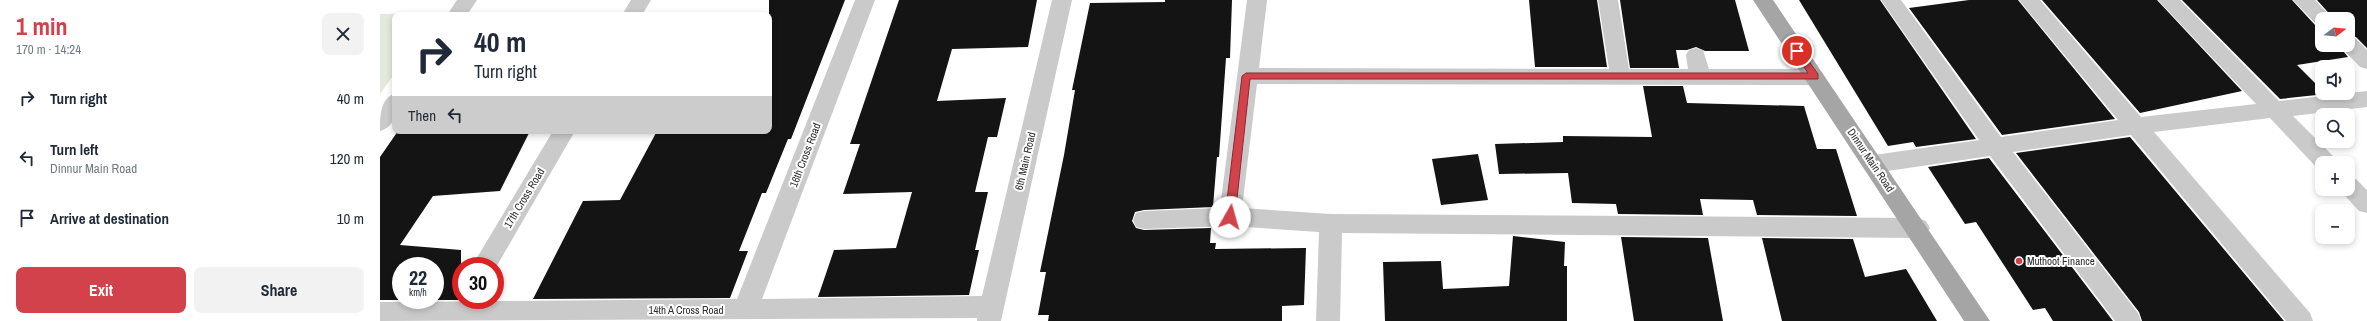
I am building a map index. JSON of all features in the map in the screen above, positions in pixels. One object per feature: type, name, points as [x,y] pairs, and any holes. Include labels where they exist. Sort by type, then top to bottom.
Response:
[{"type":"main road","name":"Dinnur Main Road","points":[[1763,0],[1918,228],[1978,321]]},
{"type":"street","points":[[459,12],[467,0]]},
{"type":"street","points":[[634,12],[641,0]]},
{"type":"street","name":"16th Cross Road","points":[[745,310],[865,0]]},
{"type":"street","name":"6th Main Road","points":[[991,314],[1062,0]]},
{"type":"street","points":[[1230,217],[1246,76],[1257,0]]},
{"type":"street","points":[[1608,0],[1620,76]]},
{"type":"street","points":[[1891,0],[1996,147],[2129,321]]},
{"type":"street","points":[[2029,0],[2301,321]]},
{"type":"street","points":[[2168,0],[2319,156]]},
{"type":"street","points":[[2303,0],[2316,12]]},
{"type":"street","points":[[2355,50],[2367,62]]},
{"type":"street","points":[[1696,55],[1700,76]]},
{"type":"street","points":[[1246,76],[1815,76]]},
{"type":"street","points":[[1874,164],[2272,108],[2367,99]]},
{"type":"street","points":[[380,122],[392,106]]},
{"type":"street","name":"17th Cross Road","points":[[489,257],[562,134]]},
{"type":"street","points":[[2355,192],[2367,204]]},
{"type":"street","points":[[1144,220],[1230,217],[1331,223],[1918,228]]},
{"type":"street","points":[[1328,321],[1331,223]]},
{"type":"street","name":"14th A Cross Road","points":[[380,313],[452,307]]},
{"type":"street","name":"14th A Cross Road","points":[[504,307],[991,314]]},
{"type":"shaded area","points":[[380,14],[392,14],[392,77],[380,94]]},
{"type":"building","points":[[769,0],[845,0],[791,139],[788,139],[766,193],[762,193],[739,251],[748,251],[730,298],[533,299],[583,201],[620,200],[655,134],[772,134],[772,12],[769,12]]},
{"type":"building","points":[[899,0],[1037,0],[1028,47],[952,49],[937,101],[1006,98],[997,137],[988,137],[975,192],[988,192],[975,250],[979,250],[969,295],[818,297],[834,250],[896,248],[912,192],[843,194],[860,144],[850,144]]},
{"type":"building","points":[[1165,0],[1232,0],[1230,58],[1226,58],[1219,157],[1217,157],[1213,207],[1144,210],[1135,212],[1132,221],[1136,228],[1144,230],[1211,228],[1210,243],[1216,243],[1215,249],[1306,248],[1304,305],[1282,306],[1282,321],[1048,321],[1049,315],[1038,315],[1046,272],[1040,272],[1064,155],[1075,90],[1072,90],[1090,3],[1165,2]]},
{"type":"building","points":[[1529,0],[1597,0],[1607,67],[1535,67]]},
{"type":"building","points":[[1620,0],[1735,0],[1749,51],[1705,51],[1696,47],[1687,50],[1676,50],[1679,68],[1630,68]]},
{"type":"building","points":[[1799,0],[1880,0],[1976,139],[1916,147],[1913,142],[1888,146]]},
{"type":"building","points":[[1969,0],[2018,0],[2115,119],[2002,135],[1909,8]]},
{"type":"building","points":[[2042,0],[2157,0],[2242,91],[2140,113]]},
{"type":"building","points":[[2182,0],[2292,0],[2315,25],[2315,52],[2344,52],[2348,57],[2329,60],[2315,60],[2315,62],[2297,65],[2315,83],[2315,95],[2280,99]]},
{"type":"building","points":[[2317,0],[2367,0],[2367,48],[2355,37],[2355,12],[2328,12]]},
{"type":"building","points":[[1643,86],[1683,86],[1687,103],[1804,106],[1817,149],[1836,149],[1857,216],[1757,215],[1753,200],[1700,199],[1703,215],[1618,214],[1616,204],[1572,203],[1568,173],[1499,174],[1495,144],[1563,142],[1563,136],[1652,137]]},
{"type":"building","points":[[396,134],[528,134],[500,191],[433,196],[400,245],[461,250],[461,257],[452,257],[452,300],[444,300],[444,257],[392,257],[392,300],[380,300],[380,157]]},
{"type":"building","points":[[2130,137],[2284,321],[2142,321],[2139,312],[2016,153]]},
{"type":"building","points":[[1478,154],[1488,200],[1441,205],[1432,159]]},
{"type":"building","points":[[1989,158],[2113,321],[2053,321],[2045,308],[2033,310],[1976,222],[1965,224],[1928,167]]},
{"type":"building","points":[[1513,236],[1565,242],[1564,266],[1567,266],[1567,321],[1385,321],[1383,262],[1441,261],[1443,289],[1509,286]]},
{"type":"building","points":[[1621,237],[1708,238],[1723,321],[1634,321]]},
{"type":"building","points":[[1762,238],[1853,239],[1865,277],[1906,269],[1937,321],[1782,321]]},
{"type":"place","name":"Muthoot Finance","points":[[2019,261]]},
{"type":"route","points":[[1230,217],[1246,76],[1815,76],[1797,51]]}]
